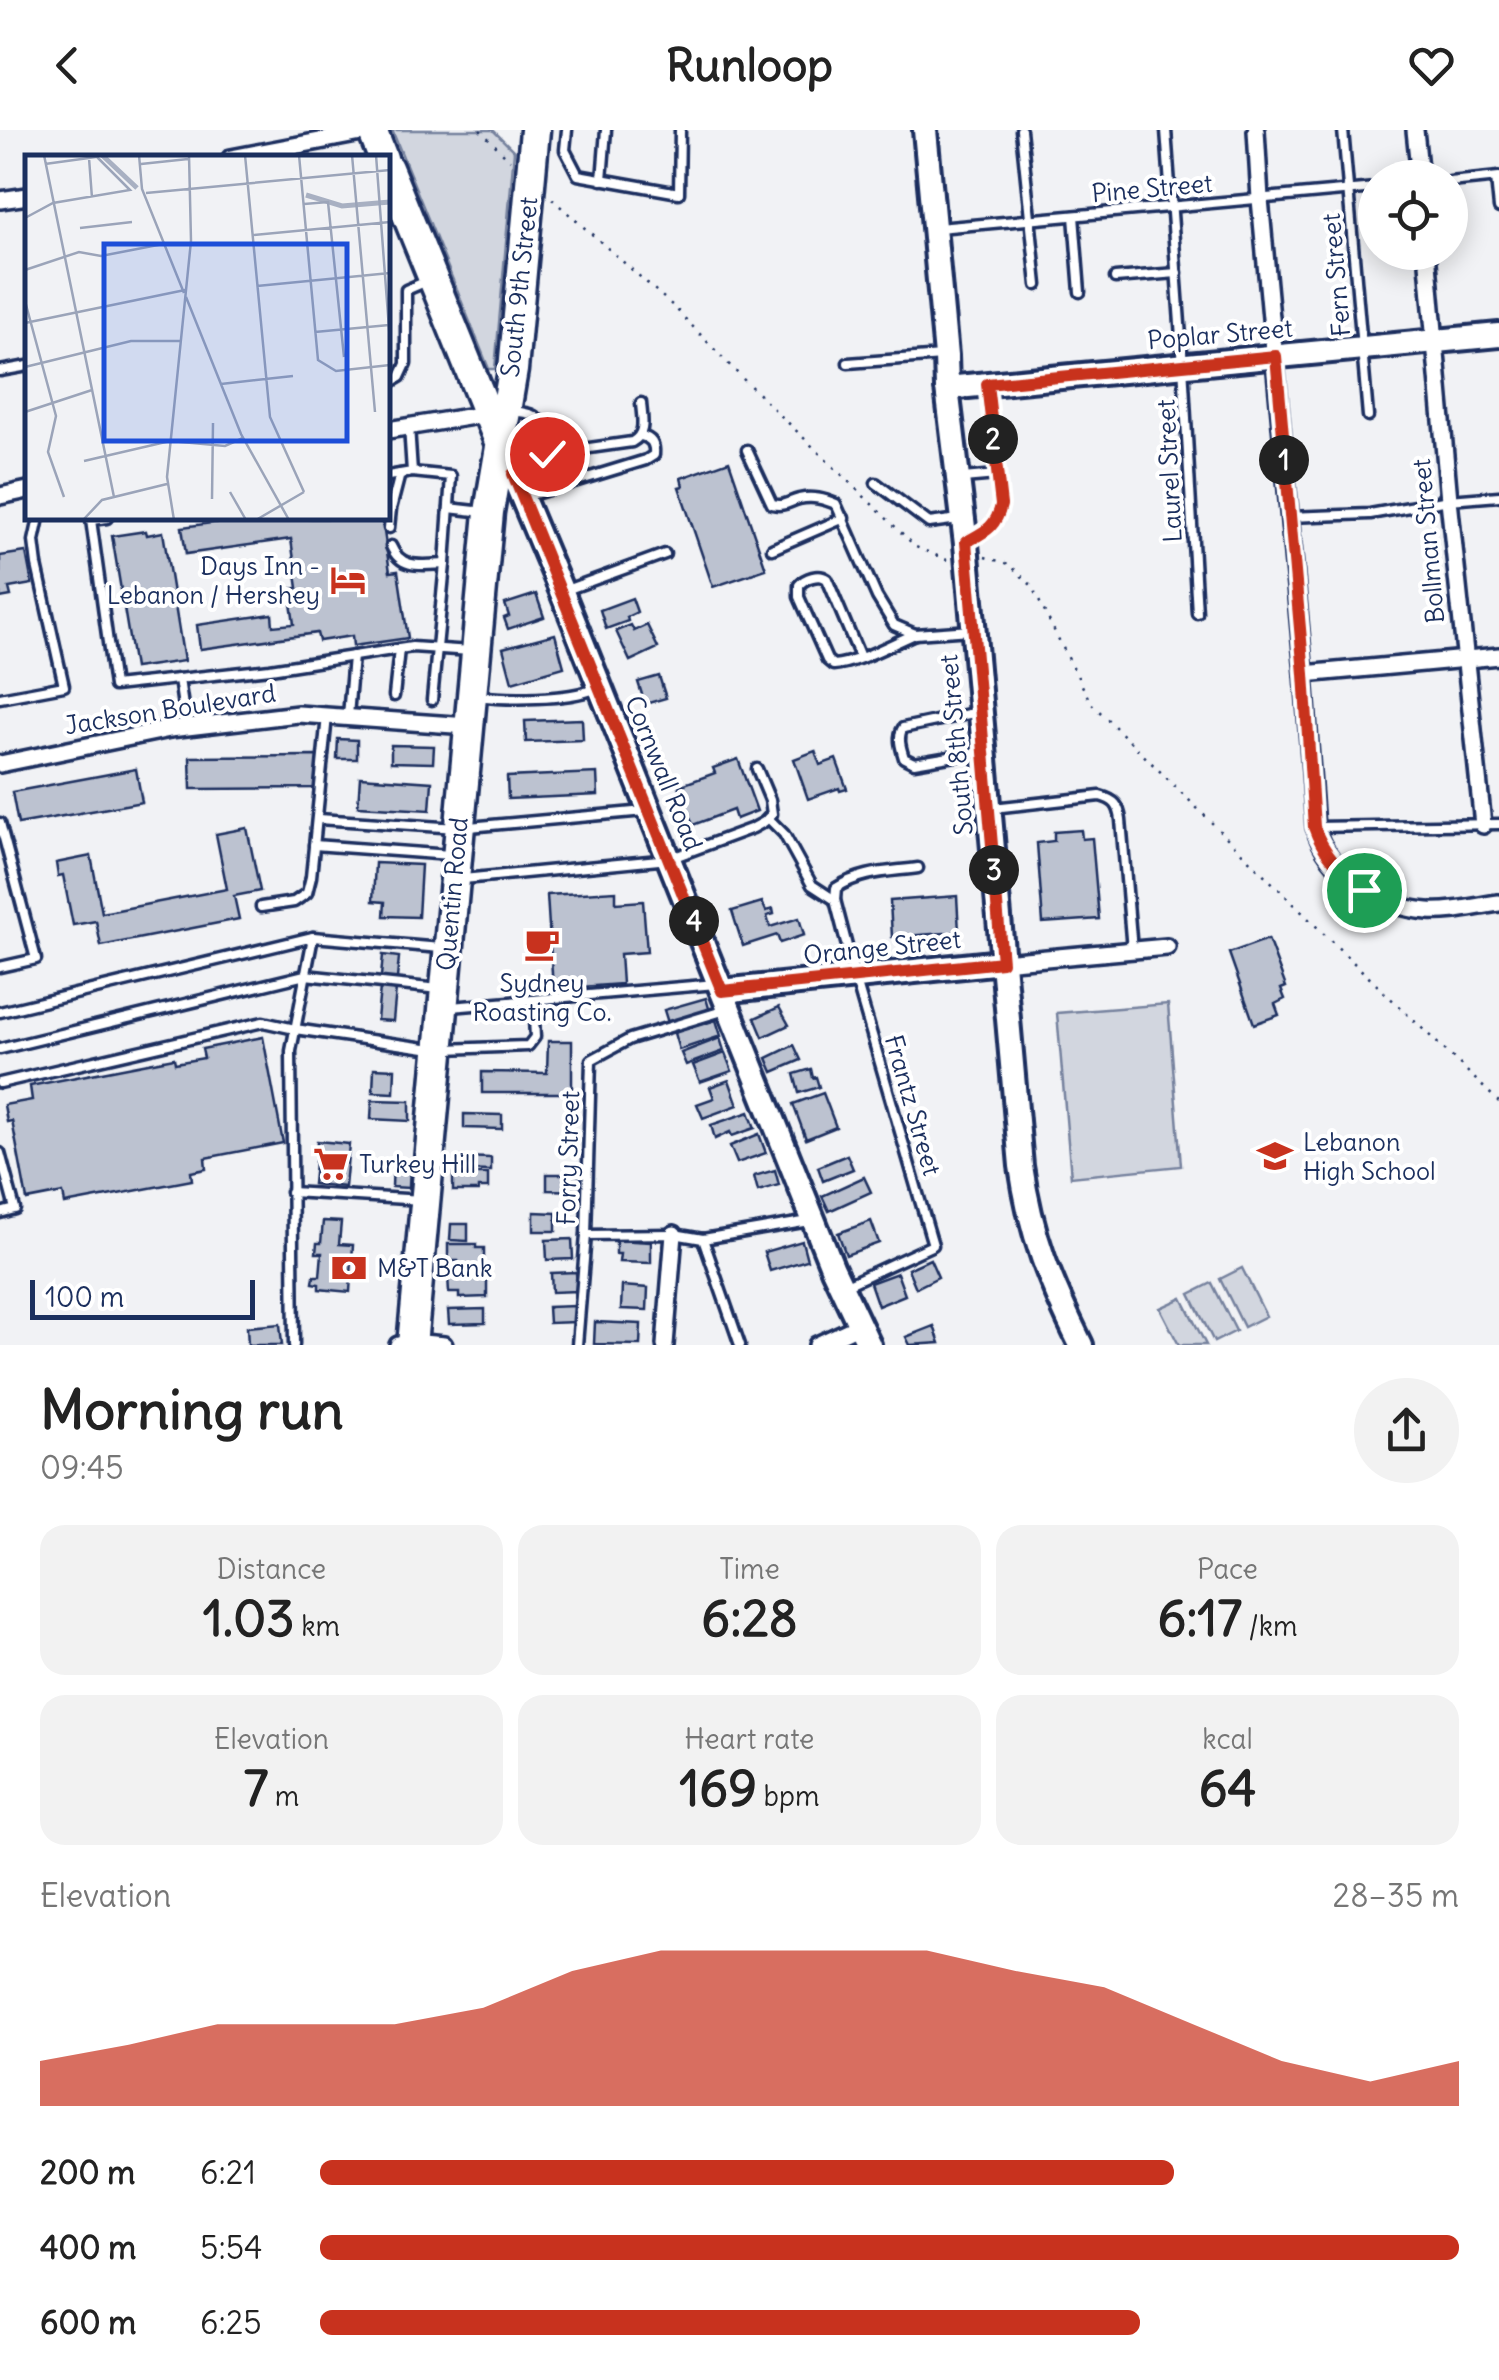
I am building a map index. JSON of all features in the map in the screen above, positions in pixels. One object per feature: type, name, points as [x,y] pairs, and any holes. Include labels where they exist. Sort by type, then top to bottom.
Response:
[{"type":"highway","points":[[372,130],[382,155]]},
{"type":"highway","name":"South 9th Street","points":[[497,412],[513,370],[534,138]]},
{"type":"highway","points":[[390,173],[432,279],[497,412]]},
{"type":"highway","name":"Quentin Road","points":[[407,1344],[488,512],[504,475],[497,412]]},
{"type":"street","points":[[246,155],[372,130]]},
{"type":"street","name":"South 8th Street","points":[[926,130],[1021,1166],[1030,1220],[1044,1265],[1081,1345]]},
{"type":"street","points":[[1256,130],[1314,827],[1320,845],[1364,890],[1403,908],[1432,912],[1499,903]]},
{"type":"street","points":[[1414,130],[1418,160]]},
{"type":"street","points":[[0,200],[25,196]]},
{"type":"street","name":"Bollman Street","points":[[1429,270],[1465,659],[1491,824]]},
{"type":"street","name":"Poplar Street","points":[[947,388],[1499,335]]},
{"type":"street","points":[[390,430],[497,412]]},
{"type":"street","name":"Cornwall Road","points":[[504,475],[524,498],[840,1288],[864,1336]]},
{"type":"street","points":[[0,496],[25,491]]},
{"type":"street","points":[[1304,674],[1499,656]]},
{"type":"street","name":"Jackson Boulevard","points":[[0,764],[186,727],[298,714],[468,726]]},
{"type":"street","name":"Orange Street","points":[[723,995],[1167,947]]},
{"type":"street","points":[[665,1345],[674,1234]]},
{"type":"street","points":[[817,1345],[864,1336]]},
{"type":"street","points":[[407,1344],[444,1345]]},
{"type":"lane","points":[[580,136],[567,132],[565,150],[578,175],[679,194],[680,130]]},
{"type":"lane","points":[[1021,130],[1036,286]]},
{"type":"lane","name":"Laurel Street","points":[[1166,130],[1196,613]]},
{"type":"lane","name":"Fern Street","points":[[1343,130],[1368,416]]},
{"type":"lane","points":[[602,180],[603,136]]},
{"type":"lane","points":[[534,138],[565,150]]},
{"type":"lane","points":[[1468,180],[1498,178],[1499,208]]},
{"type":"lane","name":"Pine Street","points":[[933,228],[1358,190]]},
{"type":"lane","points":[[1074,216],[1080,292]]},
{"type":"lane","points":[[1115,278],[1176,274]]},
{"type":"lane","points":[[390,383],[400,377],[406,364],[406,290],[432,279]]},
{"type":"lane","points":[[848,363],[946,356]]},
{"type":"lane","points":[[0,371],[25,367]]},
{"type":"lane","points":[[876,483],[930,523],[965,540],[984,532],[998,519],[1001,505],[987,384]]},
{"type":"lane","points":[[641,403],[641,436]]},
{"type":"lane","points":[[497,412],[537,418],[547,430],[550,448],[533,466],[504,475]]},
{"type":"lane","points":[[409,426],[412,472]]},
{"type":"lane","points":[[524,498],[646,460],[654,455],[654,449],[648,438],[641,436],[632,442],[547,454]]},
{"type":"lane","points":[[748,450],[772,504],[781,506],[800,499],[821,498],[836,504],[886,614],[894,625],[915,634]]},
{"type":"lane","points":[[390,476],[412,472],[451,476],[432,700]]},
{"type":"lane","points":[[390,528],[400,474]]},
{"type":"lane","points":[[959,478],[997,475]]},
{"type":"lane","points":[[1288,517],[1370,514],[1499,496]]},
{"type":"lane","points":[[449,508],[488,512]]},
{"type":"lane","points":[[772,549],[844,518]]},
{"type":"lane","points":[[0,698],[64,686],[36,565],[34,540],[39,520]]},
{"type":"lane","points":[[91,520],[114,686],[270,669],[412,647],[476,651]]},
{"type":"lane","points":[[390,546],[406,565],[445,564]]},
{"type":"lane","points":[[562,592],[666,554]]},
{"type":"lane","points":[[860,657],[827,579],[816,576],[801,582],[799,597],[826,660],[833,665],[842,664],[860,657],[915,634],[973,630]]},
{"type":"lane","points":[[394,696],[399,649]]},
{"type":"lane","points":[[348,718],[353,656]]},
{"type":"lane","points":[[179,679],[186,727]]},
{"type":"lane","points":[[471,696],[562,696],[600,687]]},
{"type":"lane","points":[[980,711],[903,728],[900,745],[904,758],[914,763],[984,751]]},
{"type":"lane","points":[[261,907],[294,902],[307,893],[312,876],[327,716]]},
{"type":"lane","points":[[314,844],[456,855],[669,859],[752,828],[772,814],[757,769]]},
{"type":"lane","points":[[989,808],[1100,796],[1112,799],[1119,806],[1122,820],[1132,950]]},
{"type":"lane","points":[[318,818],[456,855],[650,811]]},
{"type":"lane","points":[[768,818],[784,834],[812,885],[835,900],[836,888],[852,878],[918,868]]},
{"type":"lane","points":[[0,822],[36,960],[0,967]]},
{"type":"lane","points":[[1314,827],[1491,824]]},
{"type":"lane","name":"Frantz Street","points":[[835,900],[933,1245],[840,1288]]},
{"type":"lane","points":[[294,1345],[291,1051],[312,937]]},
{"type":"lane","points":[[0,1012],[312,937],[447,948]]},
{"type":"lane","points":[[0,1049],[305,976],[442,999],[723,995]]},
{"type":"lane","name":"Forry Street","points":[[577,1345],[586,1236],[591,1060],[723,995]]},
{"type":"lane","points":[[0,1083],[263,1022],[295,1030],[438,1049],[528,1046],[535,1037],[533,1000]]},
{"type":"lane","points":[[0,1153],[15,1209],[0,1213]]},
{"type":"lane","points":[[291,1192],[424,1200]]},
{"type":"lane","points":[[586,1236],[674,1234],[704,1239],[813,1220]]},
{"type":"lane","points":[[704,1239],[740,1345]]},
{"type":"path","points":[[480,130],[530,180],[673,306],[740,377],[916,546],[945,560],[965,540],[983,556],[1009,564],[1030,585],[1092,703],[1331,942],[1499,1102]]},
{"type":"shaded area","points":[[392,130],[493,130],[514,151],[495,369],[489,369]]},
{"type":"shaded area","points":[[1168,1004],[1181,1166],[1071,1177],[1057,1013]]},
{"type":"shaded area","points":[[1242,1268],[1266,1316],[1244,1327],[1220,1279]]},
{"type":"shaded area","points":[[1212,1283],[1236,1331],[1214,1342],[1190,1294]]},
{"type":"shaded area","points":[[1182,1298],[1206,1345],[1179,1345],[1160,1308]]},
{"type":"building","points":[[729,461],[766,569],[713,587],[679,487],[683,486],[681,478]]},
{"type":"building","name":"Days Inn - Lebanon / Hershey","points":[[234,520],[382,520],[390,572],[398,571],[408,638],[353,646],[352,636],[319,641],[317,633],[200,649],[197,625],[272,614],[273,626],[294,624],[289,589],[298,588],[291,539],[186,554],[182,527]]},
{"type":"building","points":[[146,531],[147,535],[163,532],[184,661],[134,668],[112,536]]},
{"type":"building","points":[[26,552],[32,584],[9,588],[11,596],[0,598],[0,556]]},
{"type":"building","points":[[536,594],[544,617],[508,629],[505,604]]},
{"type":"building","points":[[632,598],[637,612],[627,617],[628,621],[606,629],[600,610]]},
{"type":"building","points":[[631,625],[634,631],[647,625],[658,648],[630,661],[616,631]]},
{"type":"building","points":[[555,634],[564,667],[512,682],[503,648]]},
{"type":"building","points":[[659,676],[666,698],[645,704],[638,682]]},
{"type":"building","points":[[582,719],[583,740],[526,742],[525,721]]},
{"type":"building","points":[[338,739],[357,740],[357,759],[337,759]]},
{"type":"building","points":[[391,745],[434,746],[433,763],[391,762]]},
{"type":"building","points":[[815,751],[820,765],[836,759],[847,789],[808,799],[794,759]]},
{"type":"building","points":[[318,756],[318,788],[191,789],[190,757]]},
{"type":"building","points":[[738,759],[757,811],[736,819],[733,810],[693,825],[679,786],[715,773],[713,768]]},
{"type":"building","points":[[136,769],[142,802],[18,824],[12,792]]},
{"type":"building","points":[[597,773],[598,795],[508,799],[507,777]]},
{"type":"building","points":[[360,777],[432,782],[430,810],[358,806]]},
{"type":"building","points":[[247,828],[260,891],[234,896],[239,919],[101,946],[96,921],[73,925],[63,875],[58,876],[56,863],[91,856],[102,913],[227,889],[216,834]]},
{"type":"building","points":[[1081,830],[1082,839],[1092,838],[1099,919],[1043,923],[1037,843],[1054,841],[1054,832]]},
{"type":"building","points":[[375,863],[421,865],[418,917],[384,916],[385,902],[373,901]]},
{"type":"building","points":[[616,891],[616,903],[643,901],[647,952],[620,954],[622,984],[553,989],[547,895]]},
{"type":"building","points":[[957,896],[959,932],[892,937],[890,901]]},
{"type":"building","points":[[762,902],[766,911],[773,909],[774,914],[767,916],[770,927],[799,918],[804,935],[780,943],[777,935],[743,946],[732,911]]},
{"type":"building","points":[[1268,939],[1286,987],[1281,989],[1285,999],[1275,1004],[1279,1015],[1254,1024],[1229,953]]},
{"type":"building","points":[[383,955],[399,957],[393,1021],[377,1020]]},
{"type":"building","points":[[706,998],[711,1015],[669,1026],[664,1010]]},
{"type":"building","points":[[779,1007],[789,1025],[763,1037],[755,1018]]},
{"type":"building","points":[[716,1020],[721,1036],[679,1050],[674,1033]]},
{"type":"building","points":[[263,1037],[283,1143],[205,1158],[206,1169],[191,1172],[192,1180],[65,1204],[63,1193],[27,1200],[12,1121],[7,1122],[4,1105],[32,1100],[30,1086],[174,1058],[175,1063],[204,1058],[202,1049]]},
{"type":"building","points":[[720,1038],[724,1051],[686,1065],[681,1053]]},
{"type":"building","points":[[548,1041],[572,1041],[572,1093],[482,1093],[482,1072],[547,1073]]},
{"type":"building","points":[[794,1045],[801,1060],[773,1072],[767,1058]]},
{"type":"building","points":[[725,1053],[732,1071],[700,1082],[693,1065]]},
{"type":"building","points":[[374,1068],[395,1069],[394,1093],[373,1092]]},
{"type":"building","points":[[811,1069],[819,1087],[799,1093],[794,1074]]},
{"type":"building","points":[[729,1080],[738,1105],[703,1118],[697,1104],[714,1098],[710,1087]]},
{"type":"building","points":[[823,1093],[836,1127],[806,1139],[793,1104]]},
{"type":"building","points":[[372,1100],[410,1101],[410,1121],[371,1119]]},
{"type":"building","points":[[749,1112],[755,1128],[715,1139],[711,1125]]},
{"type":"building","points":[[464,1114],[502,1115],[502,1129],[464,1128]]},
{"type":"building","points":[[759,1134],[766,1153],[737,1163],[730,1146]]},
{"type":"building","name":"Turkey Hill","points":[[317,1141],[349,1144],[345,1187],[313,1184]]},
{"type":"building","points":[[847,1155],[853,1169],[823,1181],[818,1167]]},
{"type":"building","points":[[457,1157],[491,1158],[491,1171],[457,1170]]},
{"type":"building","points":[[393,1162],[410,1163],[409,1188],[392,1187]]},
{"type":"building","points":[[775,1170],[779,1185],[758,1191],[754,1176]]},
{"type":"building","points":[[453,1174],[488,1174],[488,1188],[453,1191]]},
{"type":"building","points":[[547,1174],[582,1174],[582,1191],[547,1190]]},
{"type":"building","points":[[864,1177],[871,1192],[829,1211],[822,1196]]},
{"type":"building","points":[[534,1212],[556,1213],[556,1231],[534,1231]]},
{"type":"building","points":[[323,1221],[341,1222],[339,1244],[353,1245],[350,1292],[319,1289],[319,1284],[313,1283],[314,1276],[320,1276],[322,1253],[316,1253]]},
{"type":"building","points":[[871,1221],[879,1243],[846,1255],[838,1233]]},
{"type":"building","points":[[451,1224],[468,1224],[468,1241],[450,1240]]},
{"type":"building","points":[[572,1239],[573,1259],[547,1260],[546,1240]]},
{"type":"building","points":[[616,1240],[651,1242],[651,1263],[619,1262]]},
{"type":"building","points":[[802,1241],[807,1260],[770,1271],[764,1252]]},
{"type":"building","points":[[448,1244],[476,1244],[476,1248],[484,1248],[484,1265],[448,1261]]},
{"type":"building","points":[[930,1259],[938,1277],[916,1288],[908,1269]]},
{"type":"building","points":[[576,1272],[577,1291],[552,1292],[551,1273]]},
{"type":"building","points":[[897,1273],[905,1295],[878,1306],[870,1283]]},
{"type":"building","points":[[448,1275],[487,1275],[487,1297],[459,1298],[459,1293],[449,1293]]},
{"type":"building","points":[[622,1286],[648,1288],[647,1310],[621,1309]]},
{"type":"building","points":[[575,1306],[576,1322],[549,1323],[548,1307]]},
{"type":"building","points":[[485,1309],[485,1323],[449,1324],[448,1310]]},
{"type":"building","points":[[595,1322],[641,1324],[640,1345],[594,1344]]},
{"type":"building","points":[[280,1324],[282,1345],[248,1345],[247,1327]]},
{"type":"building","points":[[934,1326],[940,1343],[910,1345],[906,1337]]},
{"type":"place","name":"Days Inn - Lebanon / Hershey","points":[[348,580]]},
{"type":"place","name":"Sydney Roasting Co.","points":[[542,944]]},
{"type":"place","name":"Lebanon High School","points":[[1275,1156]]},
{"type":"place","name":"Turkey Hill","points":[[331,1164]]},
{"type":"place","name":"M&T Bank","points":[[349,1268]]},
{"type":"route","points":[[547,454],[533,466],[513,474],[722,991],[1002,962],[966,542],[998,519],[1001,505],[987,384],[1276,356],[1314,827],[1320,845],[1364,890]]}]
